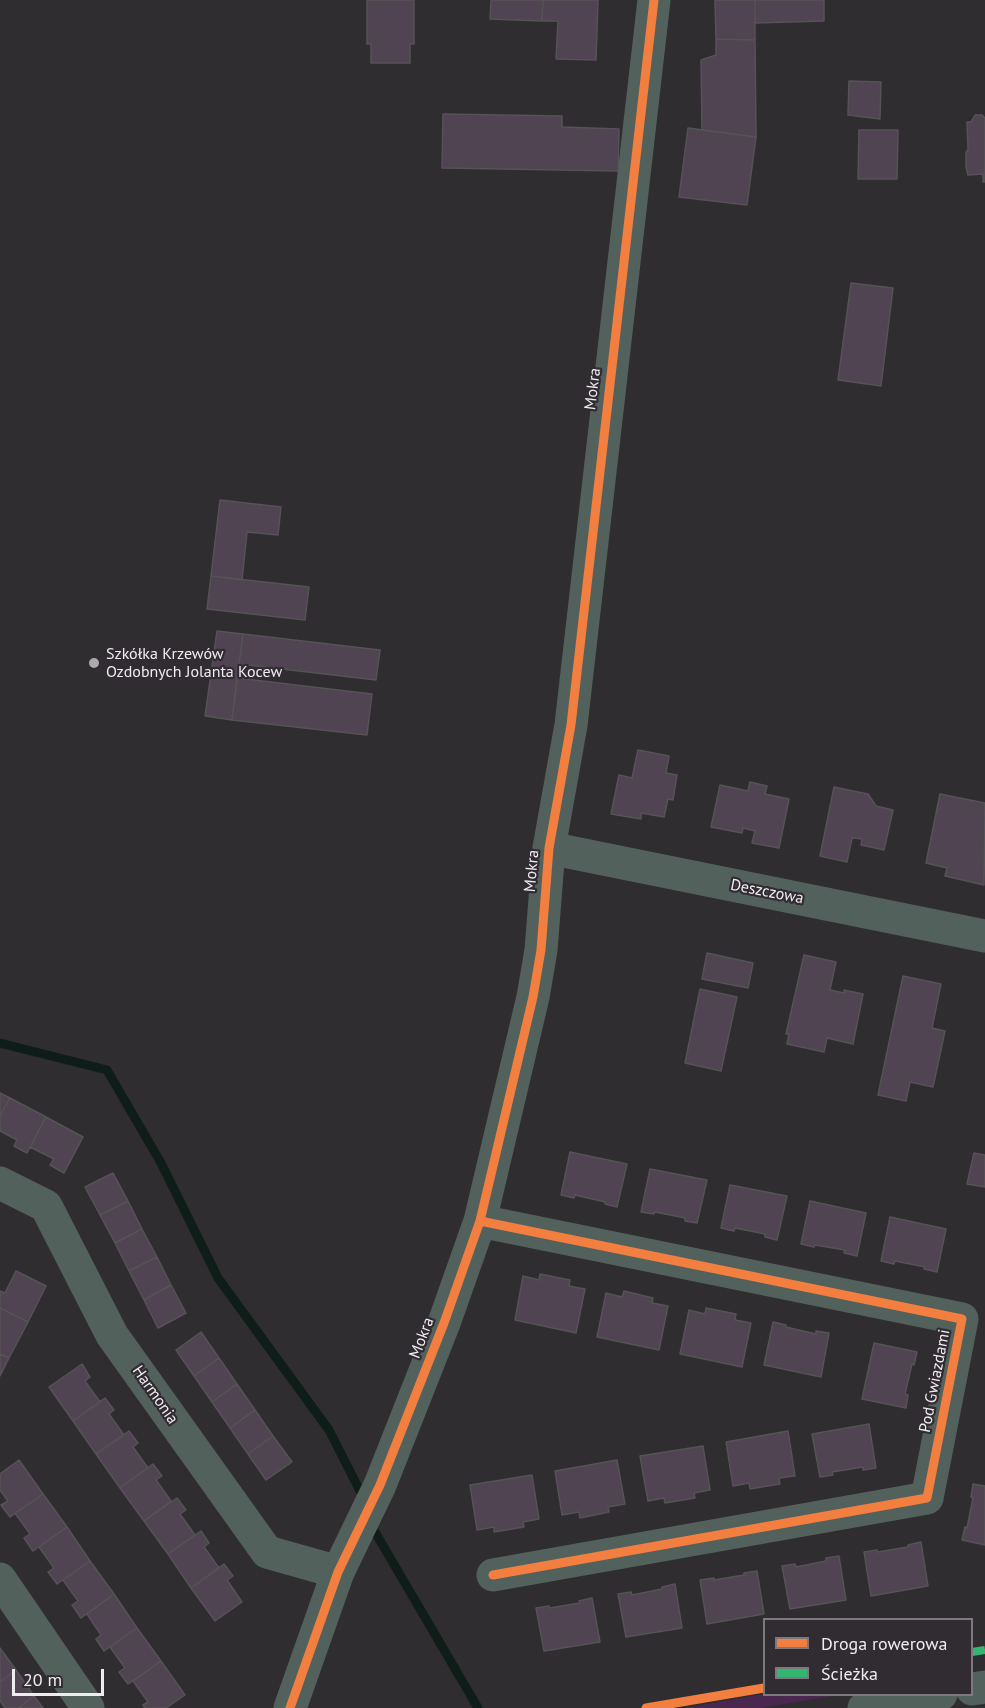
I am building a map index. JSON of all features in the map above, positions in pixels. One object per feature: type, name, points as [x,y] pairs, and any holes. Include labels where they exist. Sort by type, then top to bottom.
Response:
[{"type":"street","name":"Mokra","points":[[290,1708],[338,1572],[380,1485],[444,1323],[480,1221],[533,998],[541,951],[549,848],[571,724],[654,0]]},
{"type":"street","name":"Deszczowa","points":[[549,848],[985,936]]},
{"type":"street","name":"Harmonia","points":[[1,1186],[46,1206],[112,1335],[267,1552],[338,1572]]},
{"type":"street","name":"Pod Gwiazdami","points":[[480,1221],[962,1319],[927,1498],[493,1575]]},
{"type":"street","points":[[0,1579],[88,1708]]},
{"type":"street","points":[[864,1708],[935,1696]]},
{"type":"shaded area","points":[[763,1694],[763,1696],[832,1696],[760,1708],[685,1708]]},
{"type":"building","points":[[367,0],[414,0],[414,44],[410,44],[410,63],[371,63],[371,44],[367,44]]},
{"type":"building","points":[[491,0],[543,0],[542,21],[490,19]]},
{"type":"building","points":[[543,0],[598,0],[596,60],[556,59],[558,21],[542,21]]},
{"type":"building","points":[[715,0],[755,0],[755,40],[716,39]]},
{"type":"building","points":[[755,0],[824,0],[824,21],[755,23]]},
{"type":"building","points":[[716,39],[755,40],[756,137],[702,130],[701,60],[716,55]]},
{"type":"building","points":[[849,81],[881,82],[880,119],[848,115]]},
{"type":"building","points":[[443,114],[562,116],[562,127],[619,129],[618,171],[442,168]]},
{"type":"building","points":[[975,115],[982,115],[985,118],[985,182],[983,182],[983,174],[968,175],[966,167],[967,122],[971,122]]},
{"type":"building","points":[[688,128],[756,137],[747,205],[679,197]]},
{"type":"building","points":[[859,130],[898,130],[897,179],[858,179]]},
{"type":"building","points":[[851,283],[893,288],[881,386],[838,380]]},
{"type":"building","points":[[220,500],[281,507],[278,535],[247,532],[242,580],[211,576]]},
{"type":"building","points":[[211,576],[309,587],[305,620],[207,609]]},
{"type":"building","points":[[217,631],[243,634],[232,720],[205,716]]},
{"type":"building","points":[[243,634],[380,650],[376,680],[239,664]]},
{"type":"building","points":[[237,678],[372,694],[367,735],[232,720]]},
{"type":"building","points":[[638,750],[669,756],[666,773],[677,775],[673,800],[668,799],[664,817],[641,813],[641,819],[611,814],[619,775],[632,778]]},
{"type":"building","points":[[750,782],[767,786],[765,794],[789,799],[779,848],[752,843],[755,831],[743,828],[742,833],[711,827],[720,785],[748,791]]},
{"type":"building","points":[[834,787],[868,794],[876,806],[893,810],[884,850],[861,845],[862,839],[852,838],[847,862],[820,856]]},
{"type":"building","points":[[940,794],[985,803],[984,885],[945,876],[947,868],[926,863]]},
{"type":"building","points":[[707,953],[753,963],[748,988],[702,979]]},
{"type":"building","points":[[804,955],[836,962],[830,990],[863,994],[853,1044],[827,1038],[824,1052],[787,1044],[789,1034],[786,1034]]},
{"type":"building","points":[[903,976],[941,984],[932,1028],[945,1031],[933,1087],[910,1082],[906,1101],[878,1095]]},
{"type":"building","points":[[700,989],[737,997],[721,1071],[685,1063]]},
{"type":"building","points":[[0,1093],[10,1098],[0,1116]]},
{"type":"building","points":[[10,1098],[46,1117],[27,1153],[14,1146],[17,1140],[0,1131],[0,1116]]},
{"type":"building","points":[[46,1117],[83,1137],[64,1173],[50,1165],[54,1159],[30,1147]]},
{"type":"building","points":[[570,1152],[627,1164],[617,1207],[575,1195],[574,1198],[561,1195]]},
{"type":"building","points":[[974,1153],[985,1155],[985,1187],[967,1184]]},
{"type":"building","points":[[650,1169],[707,1180],[697,1223],[655,1212],[654,1214],[641,1212]]},
{"type":"building","points":[[113,1173],[128,1201],[100,1215],[85,1187]]},
{"type":"building","points":[[730,1185],[787,1196],[777,1240],[765,1237],[765,1234],[735,1228],[734,1231],[721,1228]]},
{"type":"building","points":[[128,1201],[142,1229],[115,1243],[100,1215]]},
{"type":"building","points":[[810,1201],[866,1213],[857,1256],[844,1253],[845,1250],[801,1244]]},
{"type":"building","points":[[890,1217],[946,1229],[937,1272],[895,1261],[894,1264],[881,1261]]},
{"type":"building","points":[[142,1229],[157,1257],[129,1271],[115,1243]]},
{"type":"building","points":[[157,1257],[171,1285],[144,1300],[129,1271]]},
{"type":"building","points":[[16,1271],[46,1286],[28,1322],[0,1308],[0,1291],[5,1293]]},
{"type":"building","points":[[540,1274],[570,1280],[569,1286],[585,1289],[576,1333],[515,1320],[523,1276],[539,1280]]},
{"type":"building","points":[[171,1285],[186,1313],[158,1328],[144,1300]]},
{"type":"building","points":[[624,1291],[653,1298],[652,1303],[668,1306],[659,1350],[597,1337],[606,1293],[622,1297]]},
{"type":"building","points":[[0,1308],[28,1322],[9,1358],[0,1354]]},
{"type":"building","points":[[706,1308],[736,1314],[735,1320],[751,1323],[742,1367],[680,1354],[689,1310],[705,1314]]},
{"type":"building","points":[[773,1322],[816,1334],[816,1331],[829,1333],[821,1377],[764,1365]]},
{"type":"building","points":[[201,1332],[219,1358],[194,1376],[176,1350]]},
{"type":"building","points":[[874,1343],[917,1352],[905,1394],[908,1395],[906,1408],[862,1399]]},
{"type":"building","points":[[0,1354],[9,1358],[0,1376]]},
{"type":"building","points":[[219,1358],[237,1384],[212,1402],[194,1376]]},
{"type":"building","points":[[82,1364],[90,1377],[85,1381],[100,1402],[73,1421],[49,1387]]},
{"type":"building","points":[[237,1384],[255,1410],[230,1428],[212,1402]]},
{"type":"building","points":[[105,1398],[114,1410],[109,1414],[124,1435],[96,1454],[73,1421]]},
{"type":"building","points":[[255,1410],[273,1436],[248,1454],[230,1428]]},
{"type":"building","points":[[869,1424],[876,1468],[863,1470],[863,1467],[832,1472],[833,1475],[820,1477],[812,1434]]},
{"type":"building","points":[[129,1431],[138,1443],[133,1447],[148,1468],[120,1488],[96,1454]]},
{"type":"building","points":[[788,1431],[795,1476],[779,1478],[780,1484],[750,1489],[749,1483],[733,1486],[726,1442]]},
{"type":"building","points":[[273,1436],[292,1462],[266,1480],[248,1454]]},
{"type":"building","points":[[703,1446],[710,1490],[694,1493],[695,1498],[665,1503],[664,1498],[648,1501],[640,1456]]},
{"type":"building","points":[[19,1460],[43,1494],[10,1517],[1,1505],[8,1501],[0,1490],[0,1474]]},
{"type":"building","points":[[617,1460],[625,1504],[608,1507],[609,1512],[580,1518],[579,1512],[562,1515],[555,1471]]},
{"type":"building","points":[[153,1464],[162,1476],[156,1480],[171,1501],[144,1521],[120,1488]]},
{"type":"building","points":[[532,1475],[539,1519],[523,1522],[524,1527],[494,1532],[494,1527],[477,1530],[470,1485]]},
{"type":"building","points":[[973,1484],[985,1486],[985,1545],[962,1540],[973,1498],[971,1497]]},
{"type":"building","points":[[43,1494],[67,1527],[33,1551],[24,1538],[30,1534],[15,1513]]},
{"type":"building","points":[[177,1498],[186,1510],[180,1514],[195,1535],[168,1554],[144,1521]]},
{"type":"building","points":[[67,1527],[90,1561],[57,1584],[48,1572],[54,1568],[39,1547]]},
{"type":"building","points":[[201,1531],[209,1543],[204,1547],[219,1568],[191,1588],[168,1554]]},
{"type":"building","points":[[921,1542],[928,1586],[871,1596],[864,1552],[908,1547],[908,1545]]},
{"type":"building","points":[[839,1556],[846,1600],[790,1609],[782,1566],[795,1564],[796,1567]]},
{"type":"building","points":[[90,1561],[114,1594],[81,1618],[72,1605],[78,1601],[63,1580]]},
{"type":"building","points":[[224,1564],[233,1576],[227,1580],[242,1602],[215,1621],[191,1588]]},
{"type":"building","points":[[757,1571],[764,1614],[707,1624],[700,1580],[714,1578],[714,1580]]},
{"type":"building","points":[[675,1584],[682,1628],[626,1637],[618,1594],[631,1592],[632,1595]]},
{"type":"building","points":[[114,1594],[137,1628],[104,1651],[96,1639],[101,1635],[87,1614]]},
{"type":"building","points":[[592,1598],[600,1642],[544,1651],[536,1608],[580,1603],[579,1601]]},
{"type":"building","points":[[137,1628],[161,1661],[128,1684],[119,1672],[125,1668],[110,1647]]},
{"type":"building","points":[[0,1648],[16,1670],[0,1682]]},
{"type":"building","points":[[161,1661],[185,1695],[166,1708],[145,1708],[143,1705],[148,1702],[133,1681]]},
{"type":"building","points":[[16,1670],[34,1696],[18,1708],[5,1708],[0,1701],[0,1682]]},
{"type":"building","points":[[34,1696],[43,1708],[18,1708]]},
{"type":"waterway","points":[[0,1043],[107,1070],[161,1163],[218,1278],[329,1430],[360,1491]]},
{"type":"waterway","points":[[375,1532],[478,1708]]},
{"type":"marked path","points":[[973,1652],[985,1650]]},
{"type":"cycle path","points":[[290,1708],[338,1572],[380,1485],[444,1323],[480,1221],[533,997],[541,950],[549,848],[571,725],[654,0]]},
{"type":"cycle path","points":[[480,1221],[962,1319],[927,1498],[493,1575]]},
{"type":"cycle path","points":[[646,1708],[763,1688]]},
{"type":"place","name":"Szkółka Krzewów Ozdobnych Jolanta Kocew","points":[[94,663]]}]
